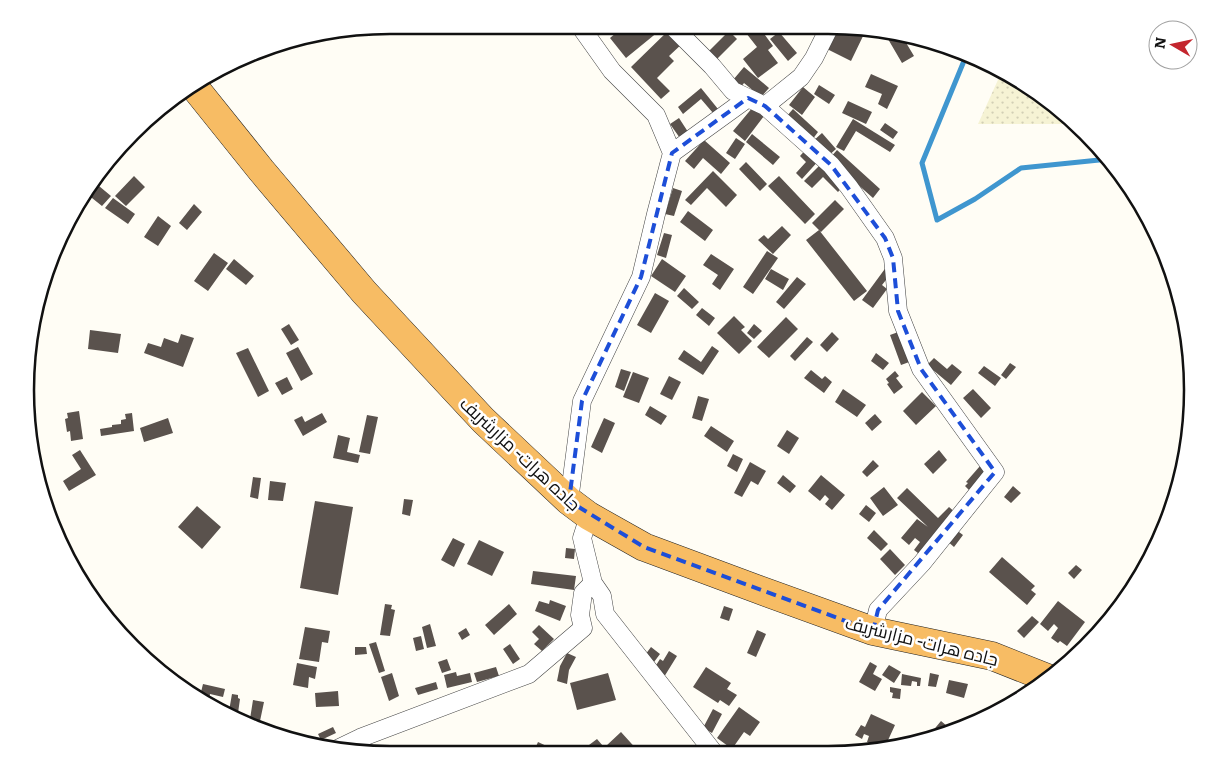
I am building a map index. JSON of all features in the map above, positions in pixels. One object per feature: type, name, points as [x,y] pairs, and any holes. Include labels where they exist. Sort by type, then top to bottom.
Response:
[{"type":"highway","name":"جاده هرات- مزارشریف","points":[[197,91],[261,170],[364,292],[483,420],[579,509],[644,547],[757,590],[873,631],[992,656],[1041,676]]},
{"type":"street","points":[[586,34],[612,72],[656,115],[672,153],[641,277],[582,401],[579,509],[582,538],[593,583],[602,596],[605,614],[708,746]]},
{"type":"street","points":[[680,34],[712,66],[733,91],[765,106],[831,165],[849,187],[885,238],[893,258],[898,311],[921,369],[995,472],[922,562],[878,610],[873,631]]},
{"type":"street","points":[[765,106],[801,77],[814,58],[826,34]]},
{"type":"street","points":[[672,153],[748,98]]},
{"type":"street","points":[[349,743],[529,674],[583,628],[580,615],[584,593],[593,583]]},
{"type":"highlighted area","points":[[748,98],[765,106],[831,165],[885,238],[893,258],[898,311],[921,369],[995,472],[878,610],[873,631],[644,547],[569,501],[582,401],[641,277],[672,153]]},
{"type":"shaded area","points":[[999,77],[1045,107],[1065,124],[978,124]]},
{"type":"building","points":[[615,34],[655,34],[626,58],[610,38]]},
{"type":"building","points":[[665,34],[677,34],[684,42],[669,56],[674,61],[657,78],[670,91],[661,99],[631,67]]},
{"type":"building","points":[[726,34],[732,34],[737,39],[714,62],[706,54]]},
{"type":"building","points":[[747,34],[764,34],[773,46],[768,50],[778,63],[758,78],[743,59],[757,47]]},
{"type":"building","points":[[776,34],[781,34],[797,53],[788,61],[770,39]]},
{"type":"building","points":[[833,34],[863,36],[851,61],[825,48]]},
{"type":"building","points":[[888,39],[906,43],[914,56],[902,63]]},
{"type":"building","points":[[744,67],[769,88],[761,97],[744,83],[741,87],[733,80]]},
{"type":"building","points":[[871,74],[898,86],[887,109],[878,104],[882,94],[865,87]]},
{"type":"building","points":[[819,85],[835,95],[829,104],[814,94]]},
{"type":"building","points":[[803,87],[815,97],[802,115],[789,105]]},
{"type":"building","points":[[701,88],[718,109],[713,113],[701,99],[683,114],[678,107]]},
{"type":"building","points":[[848,101],[872,112],[866,124],[842,113]]},
{"type":"building","points":[[753,107],[764,116],[745,141],[733,131]]},
{"type":"building","points":[[793,109],[818,132],[812,140],[786,117]]},
{"type":"building","points":[[679,118],[690,135],[682,141],[670,124]]},
{"type":"building","points":[[853,119],[895,145],[890,152],[856,131],[844,151],[836,147]]},
{"type":"building","points":[[885,123],[898,132],[893,139],[880,130]]},
{"type":"building","points":[[822,133],[836,149],[827,157],[812,142]]},
{"type":"building","points":[[752,134],[780,157],[773,165],[746,142]]},
{"type":"building","points":[[736,138],[745,144],[735,159],[726,153]]},
{"type":"building","points":[[704,140],[730,163],[721,174],[703,158],[694,169],[685,161]]},
{"type":"building","points":[[808,147],[821,158],[802,179],[796,173],[806,162],[800,156]]},
{"type":"building","points":[[837,150],[880,189],[873,198],[829,159]]},
{"type":"building","points":[[746,162],[767,184],[760,191],[739,169]]},
{"type":"building","points":[[822,163],[844,185],[838,192],[823,177],[812,188],[804,181]]},
{"type":"building","points":[[713,171],[737,195],[726,207],[707,188],[691,205],[685,200]]},
{"type":"building","points":[[134,176],[145,187],[126,206],[115,196]]},
{"type":"building","points":[[779,176],[815,214],[805,224],[768,186]]},
{"type":"building","points":[[98,186],[111,196],[102,206],[91,197]]},
{"type":"building","points":[[673,188],[682,191],[674,216],[665,214]]},
{"type":"building","points":[[113,198],[135,214],[128,224],[105,208]]},
{"type":"building","points":[[835,200],[844,209],[821,232],[812,223]]},
{"type":"building","points":[[194,204],[202,212],[187,230],[179,223]]},
{"type":"building","points":[[688,211],[713,230],[705,241],[680,222]]},
{"type":"building","points":[[158,216],[171,226],[158,246],[144,237]]},
{"type":"building","points":[[782,226],[791,235],[773,254],[758,240],[764,235],[768,239]]},
{"type":"building","points":[[819,230],[867,291],[854,301],[806,240]]},
{"type":"building","points":[[664,233],[672,235],[666,258],[657,255]]},
{"type":"building","points":[[767,251],[778,258],[753,294],[743,287]]},
{"type":"building","points":[[214,253],[228,263],[208,291],[194,281]]},
{"type":"building","points":[[711,254],[734,269],[720,290],[712,284],[718,275],[703,265]]},
{"type":"building","points":[[234,259],[254,276],[246,285],[226,269]]},
{"type":"building","points":[[662,259],[686,276],[675,292],[651,276]]},
{"type":"building","points":[[887,266],[893,271],[882,285],[887,289],[873,308],[862,300]]},
{"type":"building","points":[[771,269],[789,279],[783,290],[765,279]]},
{"type":"building","points":[[797,277],[806,284],[784,309],[776,302]]},
{"type":"building","points":[[684,288],[699,302],[692,309],[677,296]]},
{"type":"building","points":[[655,293],[669,301],[651,333],[637,325]]},
{"type":"building","points":[[702,308],[715,318],[709,326],[696,315]]},
{"type":"building","points":[[734,316],[745,327],[741,330],[752,341],[739,354],[717,333]]},
{"type":"building","points":[[786,317],[798,329],[769,358],[757,347]]},
{"type":"building","points":[[289,324],[299,340],[291,345],[281,329]]},
{"type":"building","points":[[754,324],[762,331],[754,339],[747,333]]},
{"type":"building","points":[[90,330],[121,334],[118,353],[88,349]]},
{"type":"building","points":[[901,331],[912,361],[901,365],[890,335]]},
{"type":"building","points":[[832,332],[839,339],[827,352],[820,345]]},
{"type":"building","points":[[181,334],[194,338],[183,367],[144,353],[148,343],[161,347],[164,338],[178,343]]},
{"type":"building","points":[[807,337],[813,342],[795,361],[790,356]]},
{"type":"building","points":[[712,346],[719,351],[703,375],[678,359],[684,350],[701,362]]},
{"type":"building","points":[[298,347],[313,374],[301,381],[286,353]]},
{"type":"building","points":[[248,348],[269,391],[258,397],[236,353]]},
{"type":"building","points":[[876,353],[889,363],[883,370],[871,361]]},
{"type":"building","points":[[934,358],[947,369],[952,364],[962,372],[951,385],[927,365]]},
{"type":"building","points":[[1010,363],[1016,367],[1006,379],[1001,375]]},
{"type":"building","points":[[984,366],[1001,378],[995,386],[978,373]]},
{"type":"building","points":[[621,369],[631,372],[624,391],[615,387]]},
{"type":"building","points":[[811,370],[822,379],[825,376],[832,382],[824,393],[804,378]]},
{"type":"building","points":[[895,371],[899,376],[896,378],[903,387],[894,394],[886,379]]},
{"type":"building","points":[[633,372],[649,378],[639,403],[623,397]]},
{"type":"building","points":[[669,376],[681,382],[672,400],[660,394]]},
{"type":"building","points":[[287,377],[293,389],[282,395],[275,383]]},
{"type":"building","points":[[843,389],[866,405],[857,417],[835,402]]},
{"type":"building","points":[[973,389],[991,408],[981,418],[963,398]]},
{"type":"building","points":[[922,392],[936,406],[916,425],[903,411]]},
{"type":"building","points":[[698,396],[709,399],[702,421],[692,418]]},
{"type":"building","points":[[650,406],[667,416],[661,425],[645,415]]},
{"type":"building","points":[[79,411],[83,439],[71,441],[70,431],[67,432],[65,419],[68,418],[67,413]]},
{"type":"building","points":[[132,413],[134,431],[101,436],[100,429],[121,424],[121,420],[126,419],[125,414]]},
{"type":"building","points":[[322,413],[327,422],[303,436],[294,420],[302,416],[305,422]]},
{"type":"building","points":[[875,414],[882,422],[872,431],[865,423]]},
{"type":"building","points":[[367,415],[378,417],[370,454],[359,452]]},
{"type":"building","points":[[168,418],[173,433],[144,442],[140,428]]},
{"type":"building","points":[[604,418],[615,423],[602,453],[591,447]]},
{"type":"building","points":[[711,426],[734,441],[727,452],[704,436]]},
{"type":"building","points":[[787,430],[799,438],[789,454],[777,446]]},
{"type":"building","points":[[338,435],[350,438],[347,452],[360,455],[358,463],[333,458]]},
{"type":"building","points":[[80,450],[96,475],[69,491],[63,481],[81,469],[72,455]]},
{"type":"building","points":[[939,450],[947,460],[933,474],[924,464]]},
{"type":"building","points":[[733,454],[743,459],[737,472],[727,466]]},
{"type":"building","points":[[873,460],[879,466],[867,477],[862,472]]},
{"type":"building","points":[[750,462],[766,471],[758,485],[751,481],[742,497],[734,493]]},
{"type":"building","points":[[980,466],[988,473],[971,492],[965,486],[968,483],[966,482]]},
{"type":"building","points":[[783,475],[796,486],[790,493],[777,483]]},
{"type":"building","points":[[821,475],[845,495],[832,510],[825,504],[829,499],[825,495],[820,501],[808,491]]},
{"type":"building","points":[[253,477],[261,478],[258,499],[250,497]]},
{"type":"building","points":[[270,481],[286,483],[283,501],[268,500]]},
{"type":"building","points":[[1013,486],[1021,493],[1011,503],[1004,497]]},
{"type":"building","points":[[884,487],[898,505],[883,516],[870,498]]},
{"type":"building","points":[[907,488],[938,518],[949,507],[956,513],[923,557],[914,550],[920,542],[915,538],[909,545],[901,538],[917,519],[928,527],[897,498]]},
{"type":"building","points":[[404,499],[413,500],[410,516],[402,514]]},
{"type":"building","points":[[315,501],[353,507],[338,595],[300,588]]},
{"type":"building","points":[[866,505],[876,513],[869,522],[859,514]]},
{"type":"building","points":[[197,506],[221,527],[202,549],[178,527]]},
{"type":"building","points":[[955,529],[963,535],[954,547],[946,540]]},
{"type":"building","points":[[874,530],[888,544],[881,551],[867,538]]},
{"type":"building","points":[[453,538],[465,544],[454,567],[441,560]]},
{"type":"building","points":[[479,540],[504,552],[492,576],[467,564]]},
{"type":"building","points":[[566,548],[575,549],[574,559],[565,558]]},
{"type":"building","points":[[890,549],[905,565],[895,575],[880,559]]},
{"type":"building","points":[[1002,557],[1035,586],[1031,590],[1036,594],[1027,605],[989,572]]},
{"type":"building","points":[[1076,565],[1082,570],[1074,579],[1068,573]]},
{"type":"building","points":[[533,571],[576,576],[574,590],[531,584]]},
{"type":"building","points":[[550,600],[566,606],[560,621],[535,611],[539,601],[549,604]]},
{"type":"building","points":[[1058,601],[1085,622],[1067,646],[1051,638],[1058,628],[1054,624],[1048,631],[1040,624]]},
{"type":"building","points":[[385,604],[392,605],[391,609],[395,610],[390,636],[380,635]]},
{"type":"building","points":[[509,604],[517,614],[494,635],[485,625]]},
{"type":"building","points":[[724,606],[733,609],[729,621],[720,618]]},
{"type":"building","points":[[1032,616],[1039,622],[1024,638],[1017,631]]},
{"type":"building","points":[[430,624],[436,646],[427,648],[422,627]]},
{"type":"building","points":[[539,625],[554,639],[542,651],[534,644],[539,639],[532,632]]},
{"type":"building","points":[[305,627],[330,631],[328,643],[322,642],[319,662],[299,659]]},
{"type":"building","points":[[466,628],[470,635],[462,640],[458,633]]},
{"type":"building","points":[[757,630],[766,634],[756,657],[747,653]]},
{"type":"building","points":[[421,636],[424,649],[416,651],[413,638]]},
{"type":"building","points":[[376,642],[385,671],[379,673],[369,644]]},
{"type":"building","points":[[510,644],[520,659],[513,664],[503,649]]},
{"type":"building","points":[[355,647],[366,647],[367,654],[355,655]]},
{"type":"building","points":[[651,647],[660,654],[651,666],[642,659]]},
{"type":"building","points":[[669,651],[677,656],[664,677],[653,670],[660,659],[663,661]]},
{"type":"building","points":[[567,653],[576,657],[569,670],[567,684],[557,681],[560,666]]},
{"type":"building","points":[[447,659],[451,670],[442,673],[438,662]]},
{"type":"building","points":[[870,662],[877,666],[873,674],[882,679],[875,691],[859,682]]},
{"type":"building","points":[[297,663],[317,667],[315,679],[309,677],[308,688],[293,685]]},
{"type":"building","points":[[889,665],[901,672],[894,683],[882,675]]},
{"type":"building","points":[[496,667],[499,676],[477,682],[474,673]]},
{"type":"building","points":[[706,667],[731,683],[727,689],[737,695],[729,706],[720,700],[718,703],[693,687]]},
{"type":"building","points":[[456,672],[457,676],[470,673],[472,682],[447,688],[444,675]]},
{"type":"building","points":[[392,673],[399,696],[389,701],[381,677]]},
{"type":"building","points":[[608,673],[616,700],[577,710],[570,683]]},
{"type":"building","points":[[930,673],[939,675],[936,687],[928,686]]},
{"type":"building","points":[[902,674],[921,678],[920,686],[917,686],[917,682],[912,681],[911,686],[901,685]]},
{"type":"building","points":[[949,680],[968,684],[964,698],[946,693]]},
{"type":"building","points":[[436,682],[438,689],[418,695],[415,688]]},
{"type":"building","points":[[203,684],[225,689],[223,697],[210,694],[210,697],[201,692]]},
{"type":"building","points":[[890,687],[901,689],[900,699],[892,698],[893,693],[890,692]]},
{"type":"building","points":[[338,691],[339,706],[316,707],[315,693]]},
{"type":"building","points":[[232,694],[238,695],[240,699],[238,712],[229,709]]},
{"type":"building","points":[[253,700],[264,702],[260,721],[250,717]]},
{"type":"building","points":[[739,707],[760,722],[750,736],[744,732],[734,746],[728,746],[717,738]]},
{"type":"building","points":[[713,709],[722,714],[712,733],[703,728]]},
{"type":"building","points":[[871,714],[895,725],[888,741],[870,743],[867,742],[869,736],[864,734],[862,739],[855,735],[861,725],[865,727]]},
{"type":"building","points":[[941,721],[947,726],[943,727],[934,730]]},
{"type":"building","points":[[333,727],[336,733],[322,739],[318,734]]},
{"type":"building","points":[[621,732],[634,746],[606,746]]},
{"type":"building","points":[[597,739],[603,746],[590,746]]},
{"type":"building","points":[[538,742],[547,746],[536,746]]},
{"type":"waterway","points":[[964,61],[922,163],[937,220],[975,199],[1021,168],[1100,160]]}]
